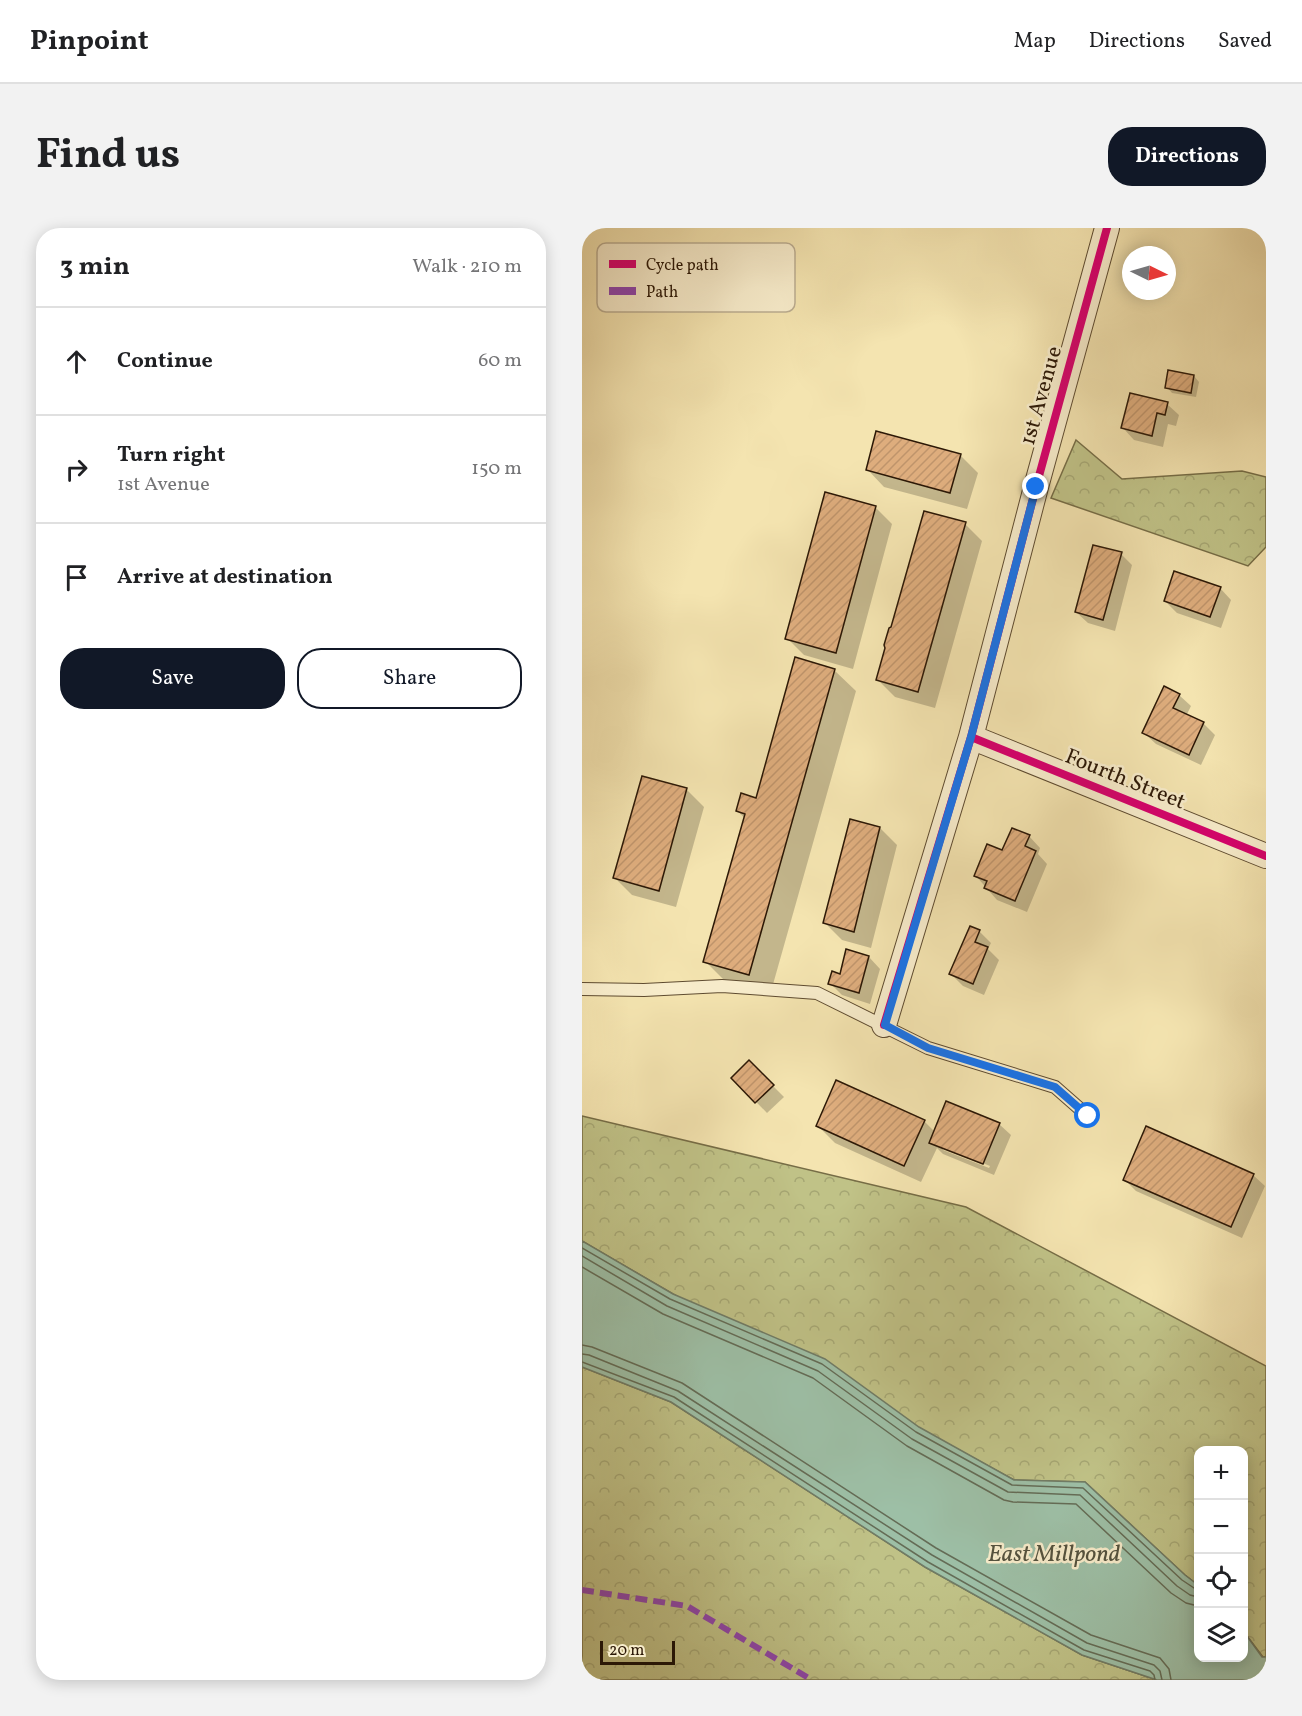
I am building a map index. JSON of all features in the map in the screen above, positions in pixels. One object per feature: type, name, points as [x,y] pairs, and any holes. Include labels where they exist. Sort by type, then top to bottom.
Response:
[{"type":"street","name":"1st Avenue","points":[[885,1025],[971,737],[1107,228]]},
{"type":"street","name":"Fourth Street","points":[[971,737],[1266,856]]},
{"type":"lane","points":[[582,989],[644,990],[722,986],[817,993],[928,1048],[1055,1087],[1088,1116]]},
{"type":"green space","points":[[1076,440],[1122,479],[1242,471],[1266,477],[1266,547],[1248,566],[1051,498]]},
{"type":"green space","points":[[582,1116],[966,1207],[1266,1366],[1266,1657],[1263,1657],[1248,1637],[1248,1446],[1194,1446],[1194,1582],[1085,1482],[1014,1480],[673,1294],[582,1241]]},
{"type":"green space","points":[[582,1367],[671,1402],[925,1567],[1082,1655],[1157,1680],[582,1680]]},
{"type":"water","name":"East Millpond","points":[[582,1241],[673,1294],[825,1359],[919,1427],[1014,1480],[1085,1482],[1194,1582],[1194,1662],[1248,1662],[1248,1638],[1262,1657],[1266,1657],[1266,1680],[1157,1680],[1082,1655],[925,1567],[671,1402],[582,1367]]},
{"type":"building","points":[[1168,370],[1194,375],[1191,393],[1165,388]]},
{"type":"building","points":[[1130,393],[1168,402],[1165,415],[1157,413],[1152,436],[1121,428]]},
{"type":"building","points":[[876,431],[961,454],[950,493],[866,470]]},
{"type":"building","points":[[825,492],[876,506],[836,653],[785,639]]},
{"type":"building","points":[[924,511],[966,522],[918,692],[876,680],[884,645]]},
{"type":"building","points":[[1093,545],[1122,552],[1103,620],[1075,612]]},
{"type":"building","points":[[1174,571],[1221,587],[1210,617],[1164,601]]},
{"type":"building","points":[[795,657],[835,669],[749,975],[703,962],[745,814],[736,811],[741,793],[756,798]]},
{"type":"building","points":[[1164,686],[1180,694],[1173,708],[1204,722],[1189,755],[1142,733]]},
{"type":"building","points":[[642,776],[687,788],[659,891],[613,878]]},
{"type":"building","points":[[850,819],[880,827],[854,932],[823,923]]},
{"type":"building","points":[[1012,828],[1030,835],[1025,846],[1036,851],[1015,901],[984,888],[987,881],[974,876],[987,844],[1002,850]]},
{"type":"building","points":[[970,926],[980,930],[975,942],[988,947],[973,984],[949,974]]},
{"type":"building","points":[[846,949],[869,956],[859,993],[828,984],[832,971],[840,974]]},
{"type":"building","points":[[749,1060],[774,1085],[755,1103],[731,1078]]},
{"type":"building","points":[[836,1080],[925,1120],[904,1166],[816,1126]]},
{"type":"building","points":[[946,1101],[1000,1123],[983,1164],[929,1143]]},
{"type":"building","points":[[1146,1126],[1254,1174],[1231,1227],[1123,1180]]},
{"type":"marked path","points":[[582,1590],[687,1606],[812,1680]]},
{"type":"cycle path","points":[[884,1025],[971,737],[1107,228]]},
{"type":"cycle path","points":[[971,737],[1266,856]]},
{"type":"route","points":[[1036,487],[971,737],[885,1025],[928,1048],[1055,1087],[1088,1116]]}]
